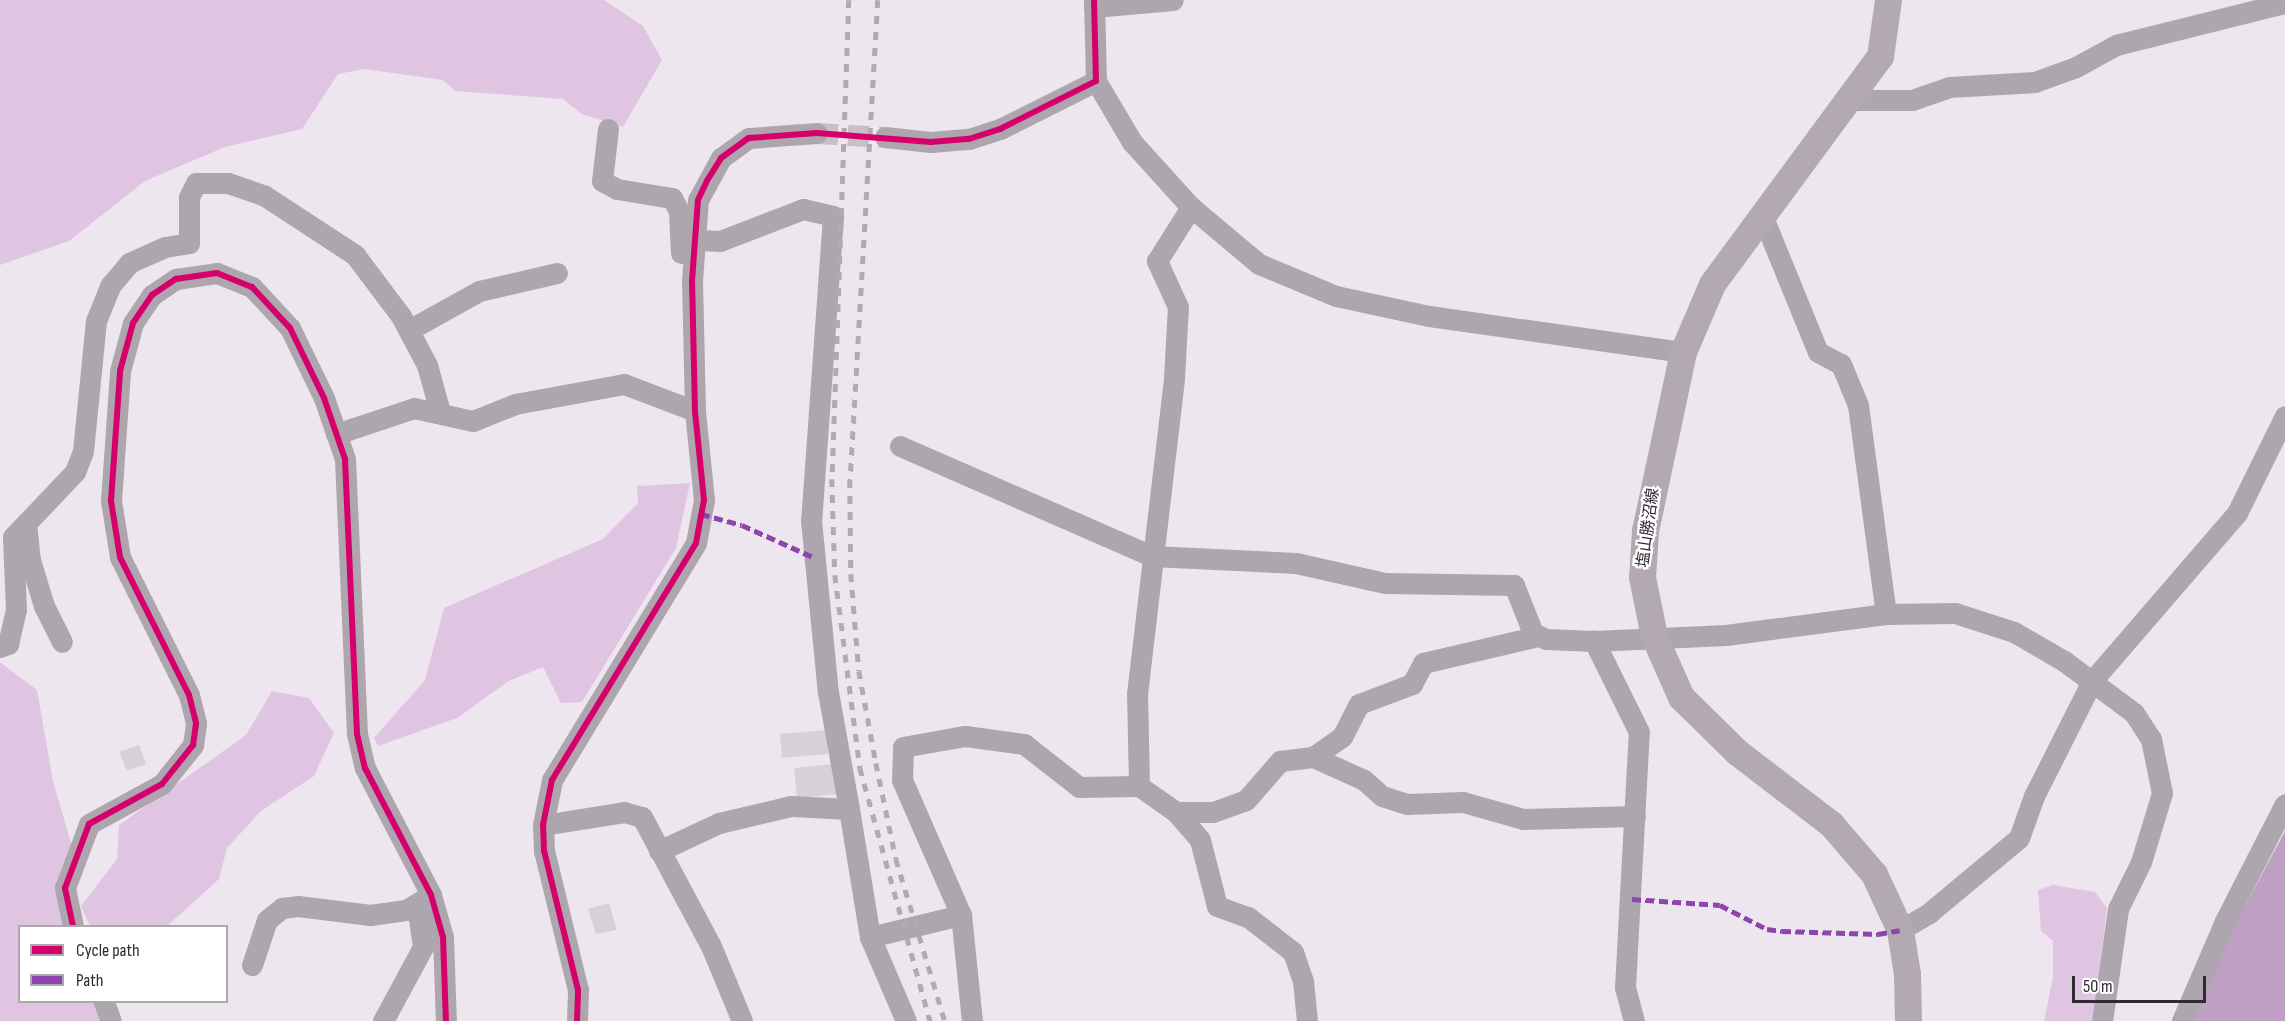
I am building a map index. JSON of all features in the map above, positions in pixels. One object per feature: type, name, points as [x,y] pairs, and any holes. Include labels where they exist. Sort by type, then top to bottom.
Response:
[{"type":"main road","name":"塩山勝沼線","points":[[1888,0],[1880,56],[1712,284],[1683,352],[1646,531],[1642,578],[1654,636],[1681,697],[1710,729],[1803,800],[1853,845],[1874,874],[1900,930],[1907,974],[1908,1021]]},
{"type":"street","points":[[1173,0],[1094,4],[1096,81],[1132,142],[1191,207],[1259,264],[1336,296],[1429,316],[1683,352]]},
{"type":"street","points":[[1849,100],[1912,100],[1949,87],[2035,82],[2076,67],[2116,45],[2285,3]]},
{"type":"street","points":[[885,137],[932,142],[969,139],[1000,129],[1096,81]]},
{"type":"street","points":[[578,1021],[578,990],[544,851],[543,825],[552,780],[696,543],[704,501],[678,333],[684,239],[679,211],[672,198],[617,189],[602,181],[608,129]]},
{"type":"street","points":[[689,409],[692,281],[698,200],[721,158],[749,138],[817,132]]},
{"type":"street","points":[[0,647],[8,644],[16,610],[13,537],[75,472],[83,451],[96,321],[110,286],[129,263],[165,247],[189,243],[189,196],[196,183],[228,183],[265,196],[328,233],[380,283],[427,365],[441,412]]},
{"type":"street","points":[[1139,786],[1137,694],[1174,378],[1178,307],[1157,261],[1191,207]]},
{"type":"street","points":[[684,239],[720,241],[803,209],[833,216],[811,520],[828,692],[849,809],[877,936],[906,1021]]},
{"type":"street","points":[[1762,215],[1818,351],[1841,364],[1858,405],[1886,614]]},
{"type":"street","points":[[72,925],[65,888],[89,825],[162,784],[193,745],[196,723],[189,695],[120,557],[111,501],[120,371],[133,323],[152,294],[176,279],[217,273],[252,287],[290,328],[345,459],[357,734],[365,768],[431,895],[443,937],[446,1021]]},
{"type":"street","points":[[409,330],[479,291],[557,273]]},
{"type":"street","points":[[336,434],[414,408],[441,412],[473,421],[515,404],[624,384],[689,409]]},
{"type":"street","points":[[1900,930],[1929,913],[2019,838],[2034,796],[2092,681],[2237,513],[2285,416]]},
{"type":"street","points":[[900,446],[1152,556],[1296,563],[1385,583],[1514,585],[1533,633],[1538,636]]},
{"type":"street","points":[[26,523],[30,560],[44,606],[62,642]]},
{"type":"street","points":[[1176,812],[1230,808],[1260,789],[1280,761],[1313,757],[1342,737],[1359,704],[1412,684],[1423,663],[1538,636],[1594,641],[1654,636],[1726,635],[1886,614],[1955,612],[2014,632],[2092,681],[2134,713],[2151,739],[2162,793],[2140,862],[2118,909],[2102,1021]]},
{"type":"street","points":[[1594,641],[1639,732],[1625,987],[1634,1021]]},
{"type":"street","points":[[972,1021],[961,915],[902,780],[903,747],[965,736],[1024,744],[1079,787],[1139,786],[1176,812],[1200,840],[1217,906],[1248,917],[1293,952],[1303,981],[1307,1021]]},
{"type":"street","points":[[1313,757],[1364,780],[1382,796],[1407,804],[1463,802],[1523,819],[1635,816]]},
{"type":"street","points":[[2182,1021],[2225,921],[2285,804]]},
{"type":"street","points":[[659,851],[719,823],[791,806],[849,809]]},
{"type":"street","points":[[543,825],[624,812],[642,817],[711,946],[742,1021]]},
{"type":"street","points":[[252,965],[267,920],[282,908],[298,906],[370,915],[406,910],[431,895]]},
{"type":"street","points":[[382,1021],[423,946],[418,913],[431,895]]},
{"type":"street","points":[[877,936],[961,915]]},
{"type":"street","points":[[104,1003],[111,1021]]},
{"type":"shaded area","points":[[0,0],[604,0],[643,26],[662,60],[623,127],[582,114],[563,99],[455,91],[443,80],[364,69],[338,74],[302,129],[225,147],[145,181],[69,241],[0,265]]},
{"type":"shaded area","points":[[690,483],[676,548],[582,702],[561,703],[543,667],[507,682],[457,718],[378,746],[374,738],[425,680],[444,608],[603,539],[638,503],[637,486]]},
{"type":"shaded area","points":[[0,662],[37,690],[53,781],[75,857],[73,925],[18,925],[18,1003],[104,1003],[111,1021],[0,1021]]},
{"type":"shaded area","points":[[272,691],[309,698],[334,733],[314,776],[261,811],[227,848],[219,879],[168,925],[90,925],[81,906],[117,859],[119,825],[246,735]]},
{"type":"shaded area","points":[[2285,831],[2285,1021],[2188,1021],[2193,1004]]},
{"type":"shaded area","points":[[2053,885],[2095,892],[2107,908],[2093,1021],[2044,1021],[2053,977],[2053,941],[2041,931],[2038,890]]},
{"type":"building","points":[[826,730],[828,754],[782,758],[780,734]]},
{"type":"building","points":[[139,745],[146,764],[127,771],[119,752]]},
{"type":"building","points":[[835,764],[838,794],[797,798],[794,768]]},
{"type":"building","points":[[609,903],[617,930],[596,934],[588,909]]},
{"type":"tunnel","points":[[817,133],[885,137]]},
{"type":"railway","points":[[849,0],[832,479],[835,575],[860,768],[930,1021]]},
{"type":"railway","points":[[878,0],[850,480],[851,574],[859,671],[896,859],[945,1021]]},
{"type":"marked path","points":[[701,514],[742,525],[815,558]]},
{"type":"marked path","points":[[1632,899],[1720,905],[1767,929],[1782,931],[1878,934],[1900,930]]},
{"type":"cycle path","points":[[577,1021],[578,990],[544,851],[543,825],[552,780],[696,543],[704,500],[695,411],[692,281],[698,200],[708,179],[721,158],[749,138],[817,133],[931,142],[969,139],[1000,129],[1096,81],[1094,0]]},
{"type":"cycle path","points":[[73,925],[65,888],[89,824],[162,784],[193,745],[196,723],[189,695],[120,557],[111,501],[120,371],[133,323],[152,295],[176,279],[217,273],[252,287],[290,328],[324,398],[345,459],[357,734],[365,768],[431,895],[443,937],[446,1021]]}]
